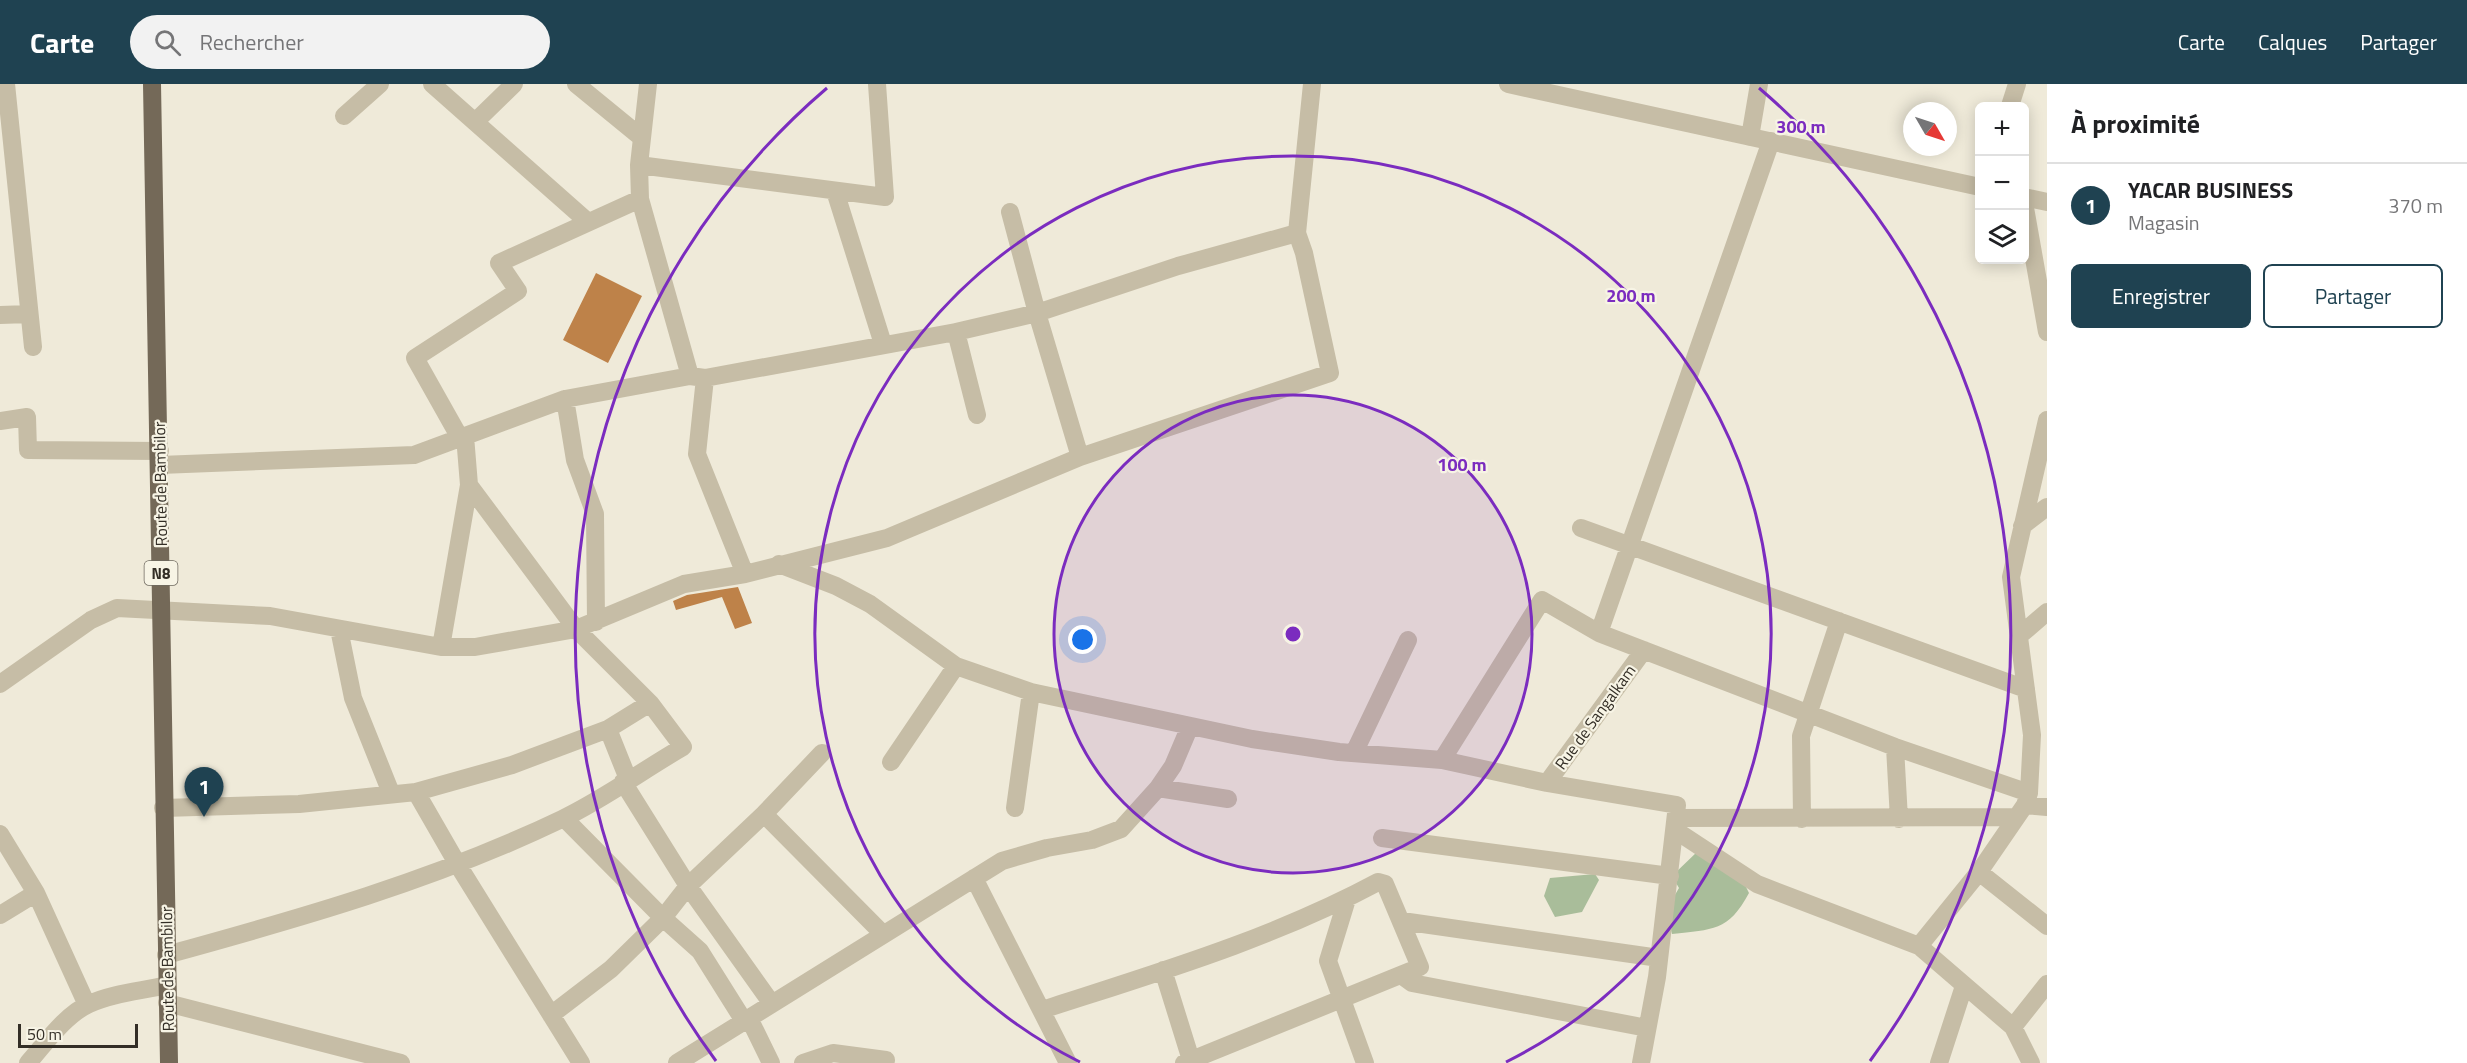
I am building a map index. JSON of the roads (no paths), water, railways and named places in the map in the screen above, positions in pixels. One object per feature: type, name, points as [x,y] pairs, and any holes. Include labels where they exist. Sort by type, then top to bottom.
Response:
[{"type":"main road","name":"Route de Bambilor","points":[[152,84],[169,1063]]},
{"type":"street","points":[[6,84],[33,347]]},
{"type":"street","points":[[344,116],[380,84]]},
{"type":"street","points":[[432,84],[588,222]]},
{"type":"street","points":[[475,122],[514,84]]},
{"type":"street","points":[[576,84],[642,138]]},
{"type":"street","points":[[648,84],[639,165],[640,199],[698,377],[697,454],[745,574]]},
{"type":"street","points":[[639,165],[885,197],[877,84]]},
{"type":"street","points":[[0,684],[106,612],[117,608],[270,616],[441,647],[475,647],[576,628],[596,622],[684,584],[745,574],[887,538],[1080,457],[1330,373],[1304,253],[1297,233],[1312,84]]},
{"type":"street","points":[[1508,84],[1975,186]]},
{"type":"street","points":[[1750,137],[1760,84]]},
{"type":"street","points":[[2011,102],[2017,84]]},
{"type":"street","points":[[1599,633],[1771,141]]},
{"type":"street","points":[[836,191],[883,344]]},
{"type":"street","points":[[2029,198],[2047,202]]},
{"type":"street","points":[[441,647],[469,485],[463,437],[415,358],[518,291],[499,263],[640,199]]},
{"type":"street","points":[[2026,210],[2047,332]]},
{"type":"street","points":[[1010,212],[1080,457]]},
{"type":"street","points":[[0,421],[27,417],[28,450],[160,458],[414,455],[565,399],[956,332],[1037,313],[1179,266],[1297,233]]},
{"type":"street","points":[[0,315],[29,314]]},
{"type":"street","points":[[956,332],[977,414]]},
{"type":"street","points":[[565,399],[575,460],[595,514],[596,622]]},
{"type":"street","points":[[1919,946],[1979,872],[2024,805],[2032,735],[2011,577],[2047,420]]},
{"type":"street","points":[[166,955],[352,902],[458,866],[564,818],[683,747],[650,703],[576,628],[469,485]]},
{"type":"street","points":[[2022,526],[2047,507]]},
{"type":"street","points":[[1581,528],[2026,689]]},
{"type":"street","points":[[779,564],[836,586],[870,604],[956,666],[1031,692],[1252,739],[1354,753],[1442,760],[1546,783],[1677,805],[1659,958],[1641,1063]]},
{"type":"street","points":[[1442,760],[1542,600],[1599,633],[1896,747],[2024,805]]},
{"type":"street","points":[[2019,636],[2047,612]]},
{"type":"street","points":[[1802,819],[1801,736],[1839,621]]},
{"type":"street","points":[[339,629],[353,698],[391,793]]},
{"type":"street","points":[[1354,753],[1408,639]]},
{"type":"street","name":"Rue de Sangalkam","points":[[1546,783],[1644,650]]},
{"type":"street","points":[[891,762],[956,666]]},
{"type":"street","points":[[1015,808],[1031,692]]},
{"type":"street","points":[[163,808],[299,804],[417,792],[512,765],[608,729],[650,703]]},
{"type":"street","points":[[677,1063],[1002,861],[1047,848],[1092,840],[1121,829],[1158,788],[1173,766],[1190,726]]},
{"type":"street","points":[[608,729],[626,781],[688,886],[772,1004]]},
{"type":"street","points":[[1896,747],[1899,819]]},
{"type":"street","points":[[551,1016],[612,969],[663,918],[688,886],[764,814],[822,753]]},
{"type":"street","points":[[1158,788],[1228,799]]},
{"type":"street","points":[[417,792],[458,866],[581,1063]]},
{"type":"street","points":[[1676,824],[1802,819],[1899,819],[2024,805],[2046,807]]},
{"type":"street","points":[[764,814],[883,934]]},
{"type":"street","points":[[564,818],[663,918],[700,951],[747,1020],[771,1063]]},
{"type":"street","points":[[1676,824],[1757,884],[1919,946],[2013,1027],[2031,1063]]},
{"type":"street","points":[[0,834],[36,893],[87,1005]]},
{"type":"street","points":[[1382,838],[1670,876]]},
{"type":"street","points":[[1979,872],[2047,926]]},
{"type":"street","points":[[974,878],[1068,1063]]},
{"type":"street","points":[[1042,1010],[1163,970],[1227,949],[1347,899],[1378,882],[1385,884],[1420,967],[1188,1062],[1163,970]]},
{"type":"street","points":[[0,915],[36,893]]},
{"type":"street","points":[[1347,899],[1328,957],[1365,1063]]},
{"type":"street","points":[[1402,921],[1659,958]]},
{"type":"street","points":[[1401,975],[1412,983],[1647,1028]]},
{"type":"street","points":[[2013,1027],[2047,984]]},
{"type":"street","points":[[1939,1063],[1964,986]]},
{"type":"street","points":[[27,1063],[58,1029],[87,1005],[112,996],[167,994],[333,1055],[401,1063]]},
{"type":"street","points":[[803,1063],[833,1053],[886,1060]]},
{"type":"place","name":"YACAR BUSINESS","points":[[204,817]]}]
